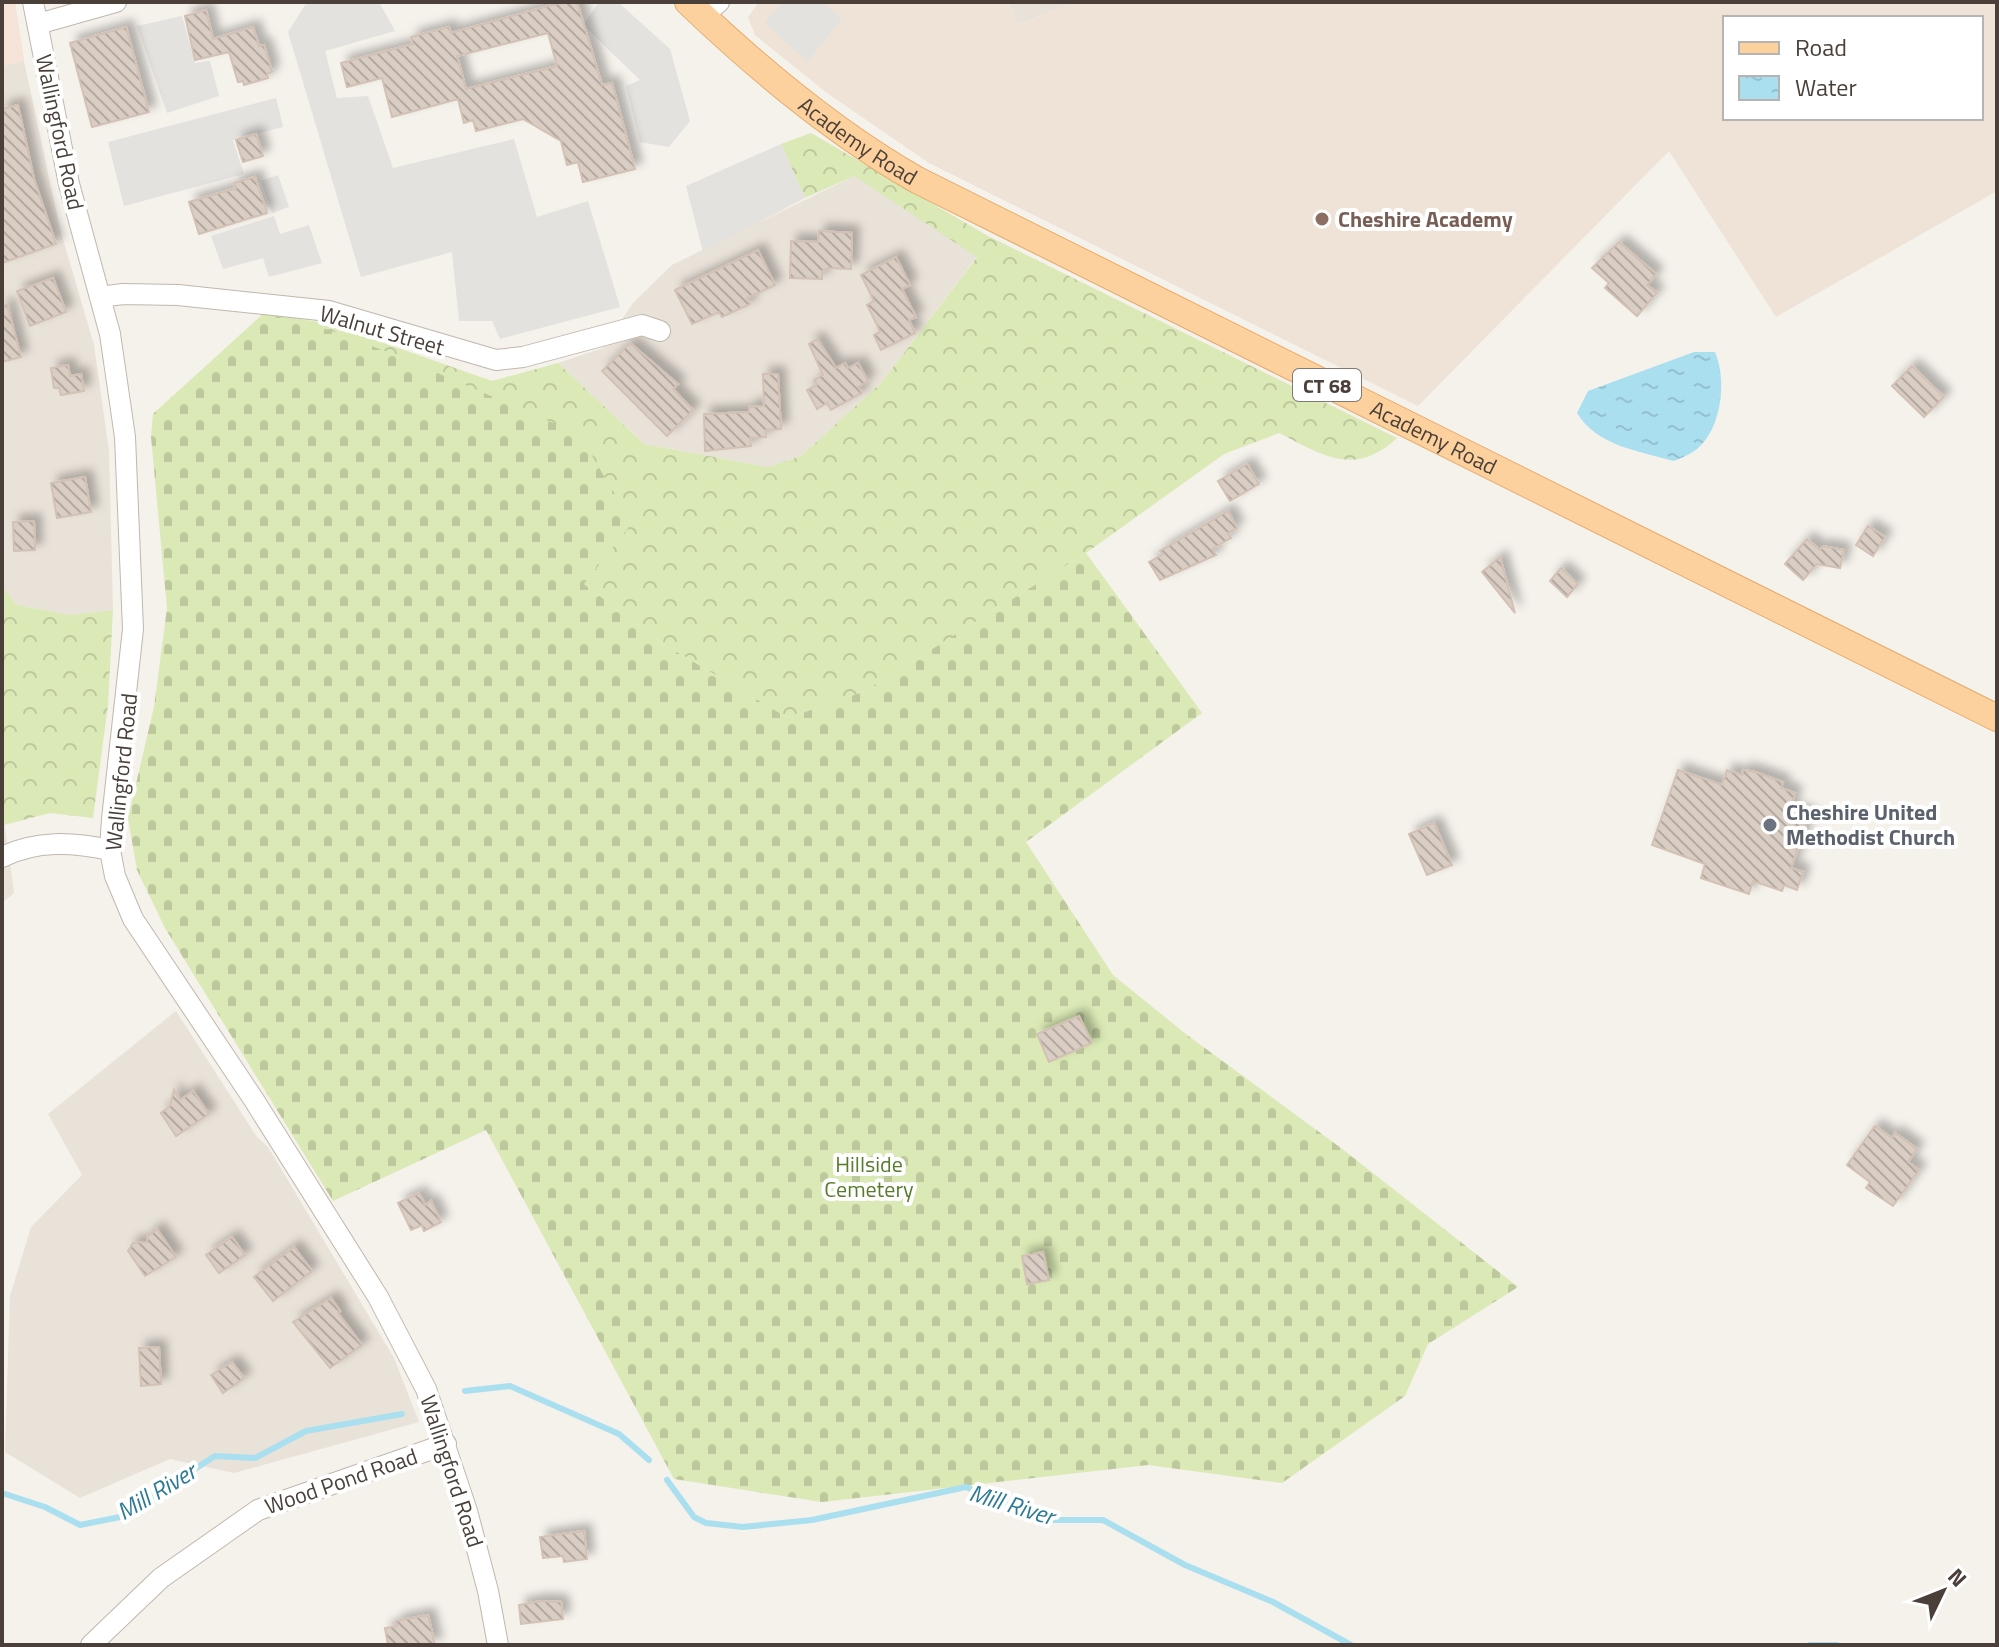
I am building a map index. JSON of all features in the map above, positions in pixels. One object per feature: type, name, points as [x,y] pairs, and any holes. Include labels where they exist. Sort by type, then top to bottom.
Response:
[{"type":"main road","name":"Academy Road","points":[[703,7],[797,98],[852,140],[917,180],[1997,718]]},
{"type":"street","name":"Wallingford Road","points":[[33,2],[69,184],[110,334],[125,437],[134,583],[131,669],[110,850],[115,876],[133,919],[254,1100],[378,1297],[426,1389],[446,1444],[488,1591],[498,1645]]},
{"type":"street","points":[[38,24],[116,2]]},
{"type":"street","name":"Walnut Street","points":[[100,297],[123,294],[178,295],[329,311],[496,360],[523,357],[642,325],[660,331]]},
{"type":"street","points":[[2,857],[40,845],[63,843],[110,850]]},
{"type":"street","name":"Wood Pond Road","points":[[91,1645],[161,1578],[213,1538],[258,1510],[446,1444]]},
{"type":"shaded area","points":[[2,2],[15,2],[24,61],[60,229],[94,345],[109,451],[113,610],[71,615],[17,605],[2,586]]},
{"type":"shaded area","points":[[2,2],[15,2],[24,61],[2,66]]},
{"type":"shaded area","points":[[307,2],[379,2],[395,31],[325,51],[337,98],[368,96],[393,168],[514,139],[537,217],[588,201],[620,307],[500,339],[492,321],[459,321],[452,252],[361,277],[288,32]]},
{"type":"shaded area","points":[[599,2],[618,2],[670,49],[690,121],[669,147],[640,142],[626,86],[640,80],[583,25]]},
{"type":"shaded area","name":"Cheshire Academy","points":[[759,2],[1007,2],[1019,25],[1075,2],[1997,2],[1997,191],[1776,317],[1669,151],[1418,406],[929,163],[827,93],[755,35],[748,17]]},
{"type":"shaded area","points":[[783,2],[822,2],[842,19],[807,62],[765,23]]},
{"type":"shaded area","points":[[1008,2],[1075,2],[1018,25]]},
{"type":"shaded area","points":[[182,16],[195,63],[210,61],[219,96],[167,113],[137,26]]},
{"type":"shaded area","points":[[276,98],[283,127],[233,140],[244,174],[124,206],[108,142]]},
{"type":"shaded area","points":[[781,144],[805,198],[703,252],[686,186]]},
{"type":"shaded area","points":[[278,175],[289,207],[272,213],[261,181]]},
{"type":"shaded area","points":[[854,176],[977,256],[882,382],[801,456],[768,467],[644,444],[558,363],[603,348],[633,303],[672,265]]},
{"type":"shaded area","points":[[274,216],[280,234],[309,225],[322,263],[269,277],[263,258],[223,269],[211,236]]},
{"type":"shaded area","points":[[2,807],[14,893],[2,903]]},
{"type":"shaded area","points":[[176,1011],[257,1137],[268,1147],[394,1358],[419,1422],[234,1473],[170,1459],[80,1498],[5,1452],[10,1296],[31,1227],[82,1175],[48,1114]]},
{"type":"green space","points":[[811,133],[988,236],[1397,438],[1382,450],[1353,460],[1325,455],[1279,433],[1224,454],[1086,553],[865,691],[788,718],[660,642],[584,584],[264,313],[330,324],[492,381],[558,363],[644,444],[768,467],[801,456],[882,382],[977,257],[854,176],[805,198],[781,144]]},
{"type":"green space","name":"Hillside Cemetery","points":[[264,313],[332,331],[398,356],[579,434],[632,523],[584,584],[660,642],[788,718],[865,691],[1086,553],[1202,713],[1026,842],[1113,975],[1518,1287],[1428,1344],[1405,1396],[1282,1483],[1148,1465],[822,1502],[674,1479],[486,1130],[333,1201],[165,928],[137,870],[128,818],[154,707],[167,608],[151,437],[153,414]]},
{"type":"green space","points":[[2,586],[17,605],[71,615],[113,610],[108,705],[93,818],[50,813],[4,825]]},
{"type":"water","points":[[1694,352],[1715,352],[1721,389],[1712,429],[1697,449],[1689,454],[1674,461],[1620,446],[1596,433],[1577,413],[1588,391]]},
{"type":"building","points":[[563,2],[577,2],[602,85],[612,83],[635,169],[583,182],[578,162],[567,165],[561,141],[523,119],[476,131],[473,120],[464,123],[458,99],[392,117],[382,78],[347,87],[341,63],[413,44],[411,37],[449,27],[451,33]],"holes":[[[548,33],[557,66],[466,89],[457,56]]]},
{"type":"building","points":[[206,10],[213,39],[253,27],[259,46],[264,45],[272,72],[267,74],[268,78],[244,85],[243,81],[238,82],[229,52],[195,60],[185,16]]},
{"type":"building","points":[[126,27],[149,112],[92,127],[70,43]]},
{"type":"building","points":[[18,105],[34,179],[56,244],[2,263],[2,109]]},
{"type":"building","points":[[256,134],[263,156],[243,162],[236,140]]},
{"type":"building","points":[[255,177],[267,213],[199,234],[189,202],[236,188],[234,183]]},
{"type":"building","points":[[819,231],[852,233],[851,269],[828,268],[822,271],[822,279],[790,278],[791,241],[818,242]]},
{"type":"building","points":[[1619,242],[1656,274],[1647,285],[1657,293],[1637,316],[1605,288],[1609,283],[1592,268]]},
{"type":"building","points":[[758,250],[775,285],[747,298],[750,304],[722,317],[719,312],[692,324],[675,290]]},
{"type":"building","points":[[896,257],[910,285],[902,289],[916,317],[909,320],[915,333],[881,350],[874,335],[880,332],[867,305],[874,301],[861,275]]},
{"type":"building","points":[[53,278],[66,312],[30,326],[17,291]]},
{"type":"building","points":[[7,305],[21,357],[2,362],[2,306]]},
{"type":"building","points":[[817,339],[836,368],[845,363],[848,368],[858,363],[868,381],[858,387],[862,393],[831,410],[827,403],[817,409],[807,390],[817,385],[814,380],[823,375],[809,344]]},
{"type":"building","points":[[630,343],[678,384],[673,389],[693,410],[667,436],[602,371]]},
{"type":"building","points":[[68,365],[70,376],[81,374],[84,391],[61,395],[59,388],[54,388],[51,368]]},
{"type":"building","points":[[1912,366],[1944,397],[1924,417],[1892,386]]},
{"type":"building","points":[[763,374],[778,374],[781,429],[766,430],[766,437],[750,438],[751,446],[705,451],[704,414],[749,412],[749,407],[764,406]]},
{"type":"building","points":[[1247,464],[1259,484],[1230,501],[1218,481]]},
{"type":"building","points":[[85,477],[91,512],[57,518],[51,483]]},
{"type":"building","points":[[1228,511],[1237,528],[1228,533],[1231,538],[1212,549],[1216,555],[1160,580],[1149,562],[1163,554],[1160,551]]},
{"type":"building","points":[[34,521],[35,550],[14,551],[13,522]]},
{"type":"building","points":[[1868,526],[1885,537],[1873,556],[1856,545]]},
{"type":"building","points":[[1807,539],[1820,550],[1823,546],[1844,550],[1840,568],[1817,564],[1803,580],[1785,564]]},
{"type":"building","points":[[1500,557],[1515,613],[1482,572]]},
{"type":"building","points":[[1561,568],[1578,584],[1567,597],[1550,581]]},
{"type":"building","name":"Cheshire United Methodist Church","points":[[1678,770],[1722,785],[1727,770],[1742,775],[1743,770],[1755,772],[1783,782],[1781,788],[1795,793],[1790,809],[1809,815],[1791,868],[1803,872],[1797,890],[1784,885],[1782,891],[1753,881],[1749,894],[1701,878],[1705,864],[1652,845]]},
{"type":"building","points":[[1434,823],[1452,865],[1427,875],[1409,834]]},
{"type":"building","points":[[1079,1016],[1092,1043],[1049,1062],[1037,1034]]},
{"type":"building","points":[[174,1090],[180,1100],[193,1091],[209,1114],[176,1136],[161,1113],[170,1106]]},
{"type":"building","points":[[1875,1126],[1892,1138],[1895,1133],[1917,1149],[1908,1162],[1919,1170],[1893,1206],[1866,1188],[1870,1182],[1847,1165]]},
{"type":"building","points":[[419,1193],[425,1205],[431,1201],[441,1222],[424,1231],[422,1225],[411,1230],[398,1203]]},
{"type":"building","points":[[157,1229],[176,1257],[145,1276],[128,1251],[133,1243],[147,1242],[147,1237]]},
{"type":"building","points":[[232,1237],[245,1255],[219,1273],[206,1255]]},
{"type":"building","points":[[294,1247],[312,1271],[273,1301],[254,1277]]},
{"type":"building","points":[[1043,1252],[1049,1280],[1027,1284],[1022,1256]]},
{"type":"building","points":[[331,1298],[340,1311],[338,1313],[362,1345],[330,1368],[293,1322]]},
{"type":"building","points":[[159,1347],[161,1384],[141,1386],[139,1348]]},
{"type":"building","points":[[232,1362],[244,1378],[223,1393],[211,1375]]},
{"type":"building","points":[[584,1531],[587,1559],[564,1562],[563,1556],[543,1558],[540,1537]]},
{"type":"building","points":[[541,1601],[561,1602],[563,1619],[521,1624],[519,1605]]},
{"type":"building","points":[[428,1615],[435,1645],[388,1645],[385,1628],[397,1626],[396,1621]]},
{"type":"waterway","name":"Mill River","points":[[465,1391],[510,1386],[619,1434],[649,1460]]},
{"type":"waterway","name":"Mill River","points":[[2,1493],[45,1507],[80,1525],[120,1517],[215,1456],[255,1458],[306,1431],[402,1414]]},
{"type":"waterway","name":"Mill River","points":[[667,1480],[694,1517],[706,1523],[743,1527],[812,1520],[966,1487],[1048,1520],[1103,1520],[1185,1565],[1273,1602],[1351,1645]]},
{"type":"waterway","name":"Mill River","points":[[1810,1645],[1837,1645]]},
{"type":"place","name":"Cheshire Academy","points":[[1322,219]]},
{"type":"place","name":"Cheshire United Methodist Church","points":[[1770,825]]}]
